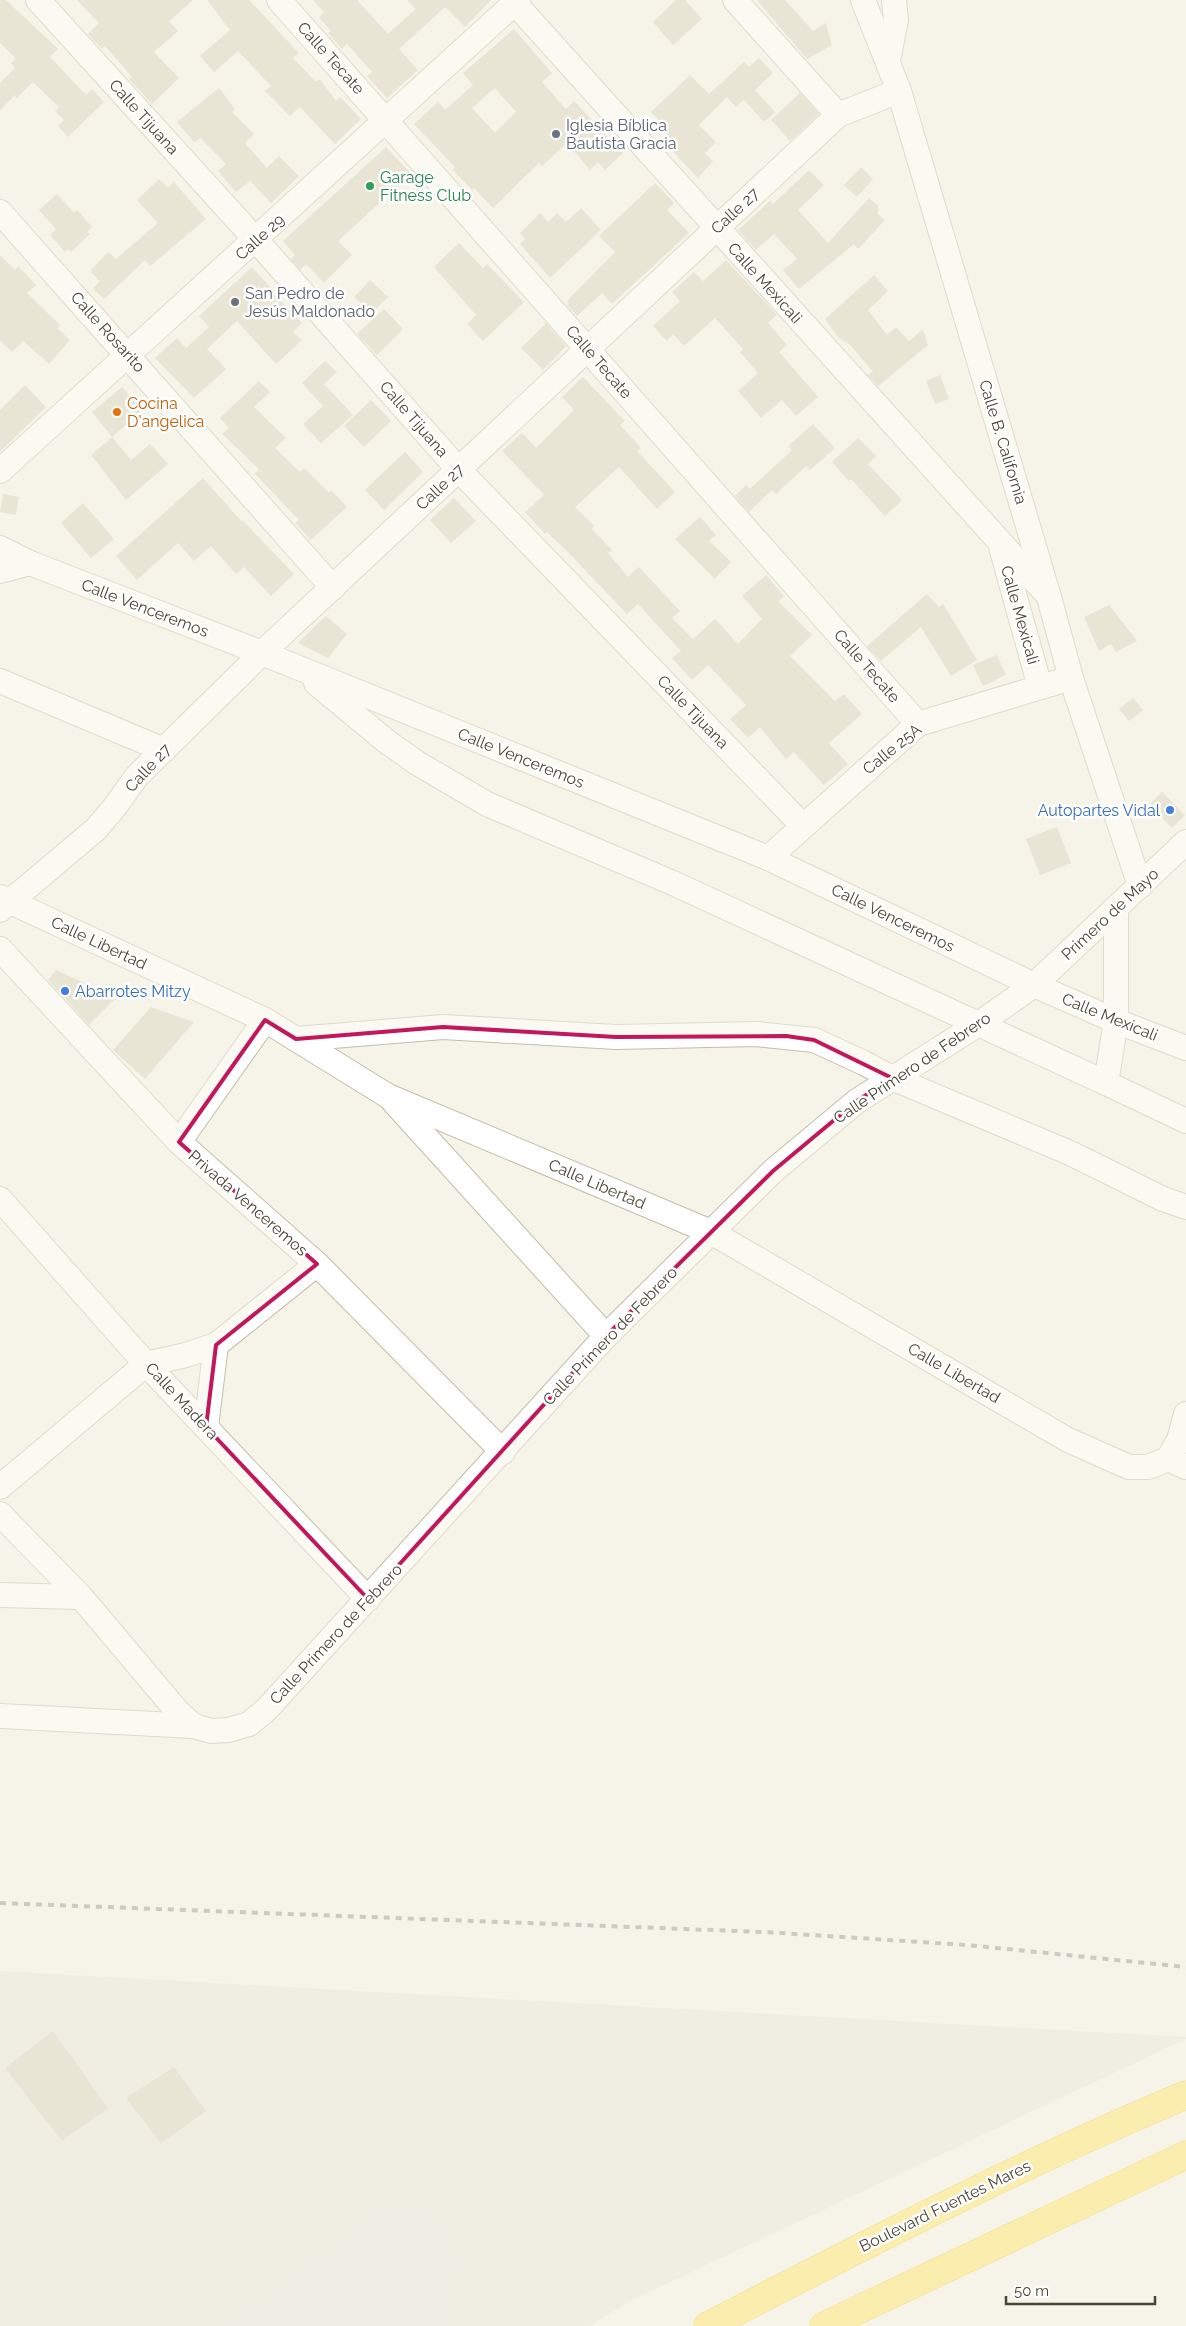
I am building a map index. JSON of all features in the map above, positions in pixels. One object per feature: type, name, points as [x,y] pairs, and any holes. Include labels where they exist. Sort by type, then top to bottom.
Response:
[{"type":"highway","name":"Boulevard Fuentes Mares","points":[[708,2326],[862,2247],[1103,2130],[1186,2096]]},
{"type":"highway","points":[[824,2326],[1186,2155]]},
{"type":"street","name":"Calle Tijuana","points":[[38,0],[256,240],[458,470],[802,826]]},
{"type":"street","name":"Calle Tecate","points":[[279,0],[387,120],[918,724]]},
{"type":"street","points":[[735,0],[838,115]]},
{"type":"street","name":"Calle B. California","points":[[863,0],[899,91],[1071,678],[1140,886]]},
{"type":"street","points":[[888,61],[896,20],[894,0]]},
{"type":"street","name":"Calle 29","points":[[0,472],[387,120],[514,1]]},
{"type":"street","name":"Calle Mexicali","points":[[514,1],[716,229],[1049,598]]},
{"type":"street","name":"Calle 27","points":[[3,902],[95,830],[114,808],[136,776],[262,654],[838,115],[899,91]]},
{"type":"street","name":"Calle Rosarito","points":[[0,212],[333,588]]},
{"type":"street","name":"Calle Mexicali","points":[[1000,543],[1040,687]]},
{"type":"street","name":"Calle Venceremos","points":[[0,548],[30,563],[262,654],[768,858],[1034,985]]},
{"type":"street","points":[[0,571],[30,563]]},
{"type":"street","points":[[299,669],[386,741],[417,763],[487,804],[673,882],[1186,1122]]},
{"type":"street","name":"Calle 25A","points":[[768,858],[918,724],[1071,678]]},
{"type":"street","points":[[0,682],[164,750]]},
{"type":"street","name":"Primero de Mayo","points":[[1034,985],[1186,842]]},
{"type":"street","name":"Calle Libertad","points":[[3,902],[265,1020],[388,1096],[711,1232],[1068,1440],[1129,1467],[1148,1467],[1177,1463]]},
{"type":"street","points":[[1106,1083],[1116,1021],[1116,908]]},
{"type":"street","name":"Privada Venceremos","points":[[0,949],[179,1142],[317,1264],[502,1452]]},
{"type":"street","name":"Calle Mexicali","points":[[1034,985],[1116,1021],[1186,1048]]},
{"type":"street","name":"Calle Primero de Febrero","points":[[194,1726],[211,1731],[228,1730],[248,1724],[266,1710],[606,1336],[773,1171],[857,1101],[977,1025],[1034,985]]},
{"type":"street","points":[[179,1142],[265,1020]]},
{"type":"street","points":[[296,1040],[443,1027],[616,1037],[756,1034],[814,1040],[864,1062],[892,1078],[1070,1153],[1163,1199],[1186,1208]]},
{"type":"street","points":[[388,1096],[606,1336]]},
{"type":"street","name":"Calle Madera","points":[[0,1199],[146,1364],[368,1599]]},
{"type":"street","points":[[0,1487],[146,1364],[186,1355],[216,1345],[317,1264]]},
{"type":"street","points":[[206,1427],[216,1345]]},
{"type":"street","points":[[1177,1463],[1179,1440],[1186,1414]]},
{"type":"street","points":[[0,1514],[81,1597],[178,1712],[194,1726]]},
{"type":"street","points":[[0,1595],[81,1597]]},
{"type":"street","points":[[0,1716],[194,1726]]},
{"type":"highlighted area","points":[[265,1020],[296,1039],[443,1027],[616,1037],[786,1036],[814,1040],[892,1078],[857,1101],[773,1171],[606,1336],[368,1599],[206,1427],[216,1345],[317,1264],[179,1142]]},
{"type":"shaded area","points":[[0,1971],[1186,2037],[1186,2039],[634,2299],[589,2326],[0,2326]]},
{"type":"shaded area","points":[[391,2207],[440,2222],[455,2260],[437,2314],[441,2326],[231,2326]]},
{"type":"building","points":[[0,0],[6,0],[58,49],[50,57],[86,95],[92,89],[104,102],[68,137],[58,126],[64,120],[55,111],[59,107],[33,82],[17,98],[15,95],[0,110],[0,83],[15,68],[11,63],[16,59],[0,43]]},
{"type":"building","points":[[77,0],[193,0],[169,21],[178,31],[154,52],[179,78],[152,104],[129,79],[132,77],[105,46],[102,49],[88,34],[99,23]]},
{"type":"building","points":[[207,0],[249,0],[299,53],[293,58],[316,82],[320,79],[336,101],[340,97],[361,119],[335,144],[300,107],[290,116],[265,91],[271,86],[238,51],[214,72],[200,56],[230,30]]},
{"type":"building","points":[[313,0],[357,0],[388,34],[416,9],[407,0],[491,0],[465,27],[445,7],[399,49],[418,70],[387,98],[367,76],[372,72],[347,44],[342,49],[328,33],[331,31],[319,17],[324,12]]},
{"type":"building","points":[[676,0],[685,0],[702,19],[673,45],[653,22]]},
{"type":"building","points":[[757,0],[785,0],[813,31],[826,23],[832,45],[807,59]]},
{"type":"building","points":[[514,29],[552,73],[542,82],[566,109],[574,101],[623,153],[605,170],[598,162],[590,170],[567,143],[542,166],[539,163],[493,208],[453,170],[455,167],[414,124],[438,102],[445,110],[473,85],[463,73]],"holes":[[[495,88],[516,112],[495,133],[472,108]]]},
{"type":"building","points":[[759,58],[773,73],[755,90],[775,112],[764,122],[744,100],[736,107],[727,97],[699,125],[716,142],[705,153],[713,161],[698,178],[661,139],[669,131],[651,112],[690,75],[709,94],[744,62],[749,67]]},
{"type":"building","points":[[219,88],[235,109],[232,112],[254,134],[245,143],[267,168],[279,156],[299,176],[271,203],[250,181],[236,192],[218,171],[226,164],[200,138],[194,142],[177,122]]},
{"type":"building","points":[[800,93],[819,114],[790,141],[771,120]]},
{"type":"building","points":[[386,147],[411,174],[338,241],[352,255],[324,283],[306,264],[300,270],[291,259],[295,255],[283,241]]},
{"type":"building","points":[[861,167],[873,179],[857,197],[844,185]]},
{"type":"building","points":[[809,170],[824,185],[798,210],[828,243],[869,198],[878,206],[878,214],[885,220],[858,249],[854,244],[799,289],[783,270],[797,259],[774,234],[756,250],[738,230],[770,201],[773,204]]},
{"type":"building","points":[[159,179],[168,188],[174,182],[206,219],[150,266],[145,260],[104,299],[93,288],[100,281],[90,271],[108,252],[116,259],[158,223],[137,200]]},
{"type":"building","points":[[655,183],[674,203],[667,210],[689,233],[612,304],[602,293],[577,316],[567,305],[569,303],[567,301],[615,252],[599,236]]},
{"type":"building","points":[[57,194],[74,213],[77,210],[92,227],[87,232],[90,234],[71,252],[68,249],[65,252],[50,235],[56,229],[39,210]]},
{"type":"building","points":[[581,208],[601,230],[550,278],[520,244],[525,239],[520,233],[540,213],[548,222],[557,213],[566,222]]},
{"type":"building","points":[[459,243],[483,268],[487,264],[524,302],[483,341],[467,324],[476,315],[434,267]]},
{"type":"building","points":[[0,255],[15,270],[18,266],[36,285],[27,293],[60,325],[57,328],[70,340],[49,364],[23,341],[12,352],[0,340]]},
{"type":"building","points":[[726,260],[777,315],[768,323],[787,345],[779,352],[818,397],[796,416],[782,400],[761,418],[738,391],[758,373],[740,352],[743,349],[715,318],[684,346],[673,334],[667,341],[653,326],[680,301],[672,292],[694,272],[703,281]]},
{"type":"building","points":[[252,267],[271,288],[270,290],[302,323],[293,332],[302,340],[276,364],[237,321],[207,349],[226,369],[194,398],[155,358],[177,338],[186,348],[209,327],[199,316]]},
{"type":"building","points":[[874,275],[888,291],[868,310],[887,335],[896,327],[909,341],[923,329],[928,345],[878,386],[868,375],[873,371],[850,345],[838,337],[825,319]]},
{"type":"building","points":[[370,280],[388,297],[372,313],[354,297]]},
{"type":"building","points":[[384,309],[403,329],[377,355],[357,334]]},
{"type":"building","points":[[546,323],[566,346],[543,370],[521,348]]},
{"type":"building","points":[[325,361],[337,372],[324,384],[353,415],[321,443],[303,424],[323,406],[302,383]]},
{"type":"building","points":[[940,375],[949,399],[935,404],[926,381]]},
{"type":"building","points":[[583,377],[625,421],[620,425],[641,448],[637,451],[675,492],[657,509],[619,467],[575,507],[594,526],[592,529],[612,550],[608,553],[628,577],[639,567],[680,611],[672,618],[693,639],[715,619],[738,644],[762,619],[742,596],[766,575],[784,596],[778,601],[812,635],[790,656],[835,701],[844,694],[862,714],[829,743],[848,764],[824,785],[794,752],[786,759],[760,727],[748,738],[730,719],[746,705],[708,665],[692,680],[672,658],[681,651],[638,604],[627,614],[568,552],[547,532],[545,534],[525,512],[544,495],[502,451],[522,433],[536,448],[574,410],[562,397]]},
{"type":"building","points":[[259,381],[270,392],[254,407],[286,438],[275,448],[300,472],[304,468],[329,493],[331,490],[347,507],[311,540],[295,523],[299,520],[255,474],[259,469],[222,434],[229,428],[220,418]]},
{"type":"building","points":[[25,385],[46,407],[0,452],[0,410]]},
{"type":"building","name":"Cocina D'angelica","points":[[122,387],[142,411],[112,437],[92,412]]},
{"type":"building","points":[[371,400],[391,421],[364,447],[344,426]]},
{"type":"building","points":[[813,424],[835,448],[810,470],[806,466],[776,494],[772,490],[749,512],[735,496],[746,485],[750,489],[792,450],[788,446]]},
{"type":"building","points":[[112,437],[131,460],[150,444],[168,464],[126,500],[91,455]]},
{"type":"building","points":[[858,438],[876,456],[868,464],[902,500],[885,516],[851,479],[849,481],[832,462]]},
{"type":"building","points":[[405,452],[423,472],[384,510],[365,490]]},
{"type":"building","points":[[203,478],[242,522],[294,574],[271,596],[244,567],[236,574],[211,546],[194,561],[178,543],[137,580],[116,556]]},
{"type":"building","points":[[3,494],[19,497],[16,515],[0,512]]},
{"type":"building","points":[[454,498],[476,521],[451,543],[430,520]]},
{"type":"building","points":[[83,503],[114,539],[91,558],[61,523]]},
{"type":"building","points":[[700,517],[716,535],[709,541],[731,562],[715,579],[675,539]]},
{"type":"building","points":[[927,594],[939,607],[943,604],[977,660],[951,676],[921,627],[881,661],[867,646]]},
{"type":"building","points":[[1109,605],[1137,641],[1116,652],[1111,644],[1099,651],[1084,617]]},
{"type":"building","points":[[326,616],[347,634],[328,658],[298,643]]},
{"type":"building","points":[[997,655],[1006,675],[983,686],[973,665]]},
{"type":"building","points":[[1133,698],[1143,710],[1129,721],[1119,709]]},
{"type":"building","name":"Autopartes Vidal","points":[[1162,792],[1185,815],[1172,828],[1149,805]]},
{"type":"building","points":[[1057,827],[1071,863],[1040,875],[1026,839]]},
{"type":"building","points":[[56,970],[116,998],[89,1025],[48,980]]},
{"type":"building","points":[[151,1007],[194,1022],[145,1079],[113,1050]]},
{"type":"building","points":[[53,2031],[108,2108],[62,2141],[5,2068]]},
{"type":"building","points":[[174,2067],[206,2111],[161,2143],[126,2098]]},
{"type":"railway","points":[[0,1903],[764,1932],[967,1945],[1186,1967]]},
{"type":"place","name":"Iglesia Bíblica Bautista Gracia","points":[[556,134]]},
{"type":"place","name":"Garage Fitness Club","points":[[370,186]]},
{"type":"place","name":"San Pedro de Jesús Maldonado","points":[[235,302]]},
{"type":"place","name":"Cocina D'angelica","points":[[117,412]]},
{"type":"place","name":"Autopartes Vidal","points":[[1170,810]]},
{"type":"place","name":"Abarrotes Mitzy","points":[[65,991]]}]
